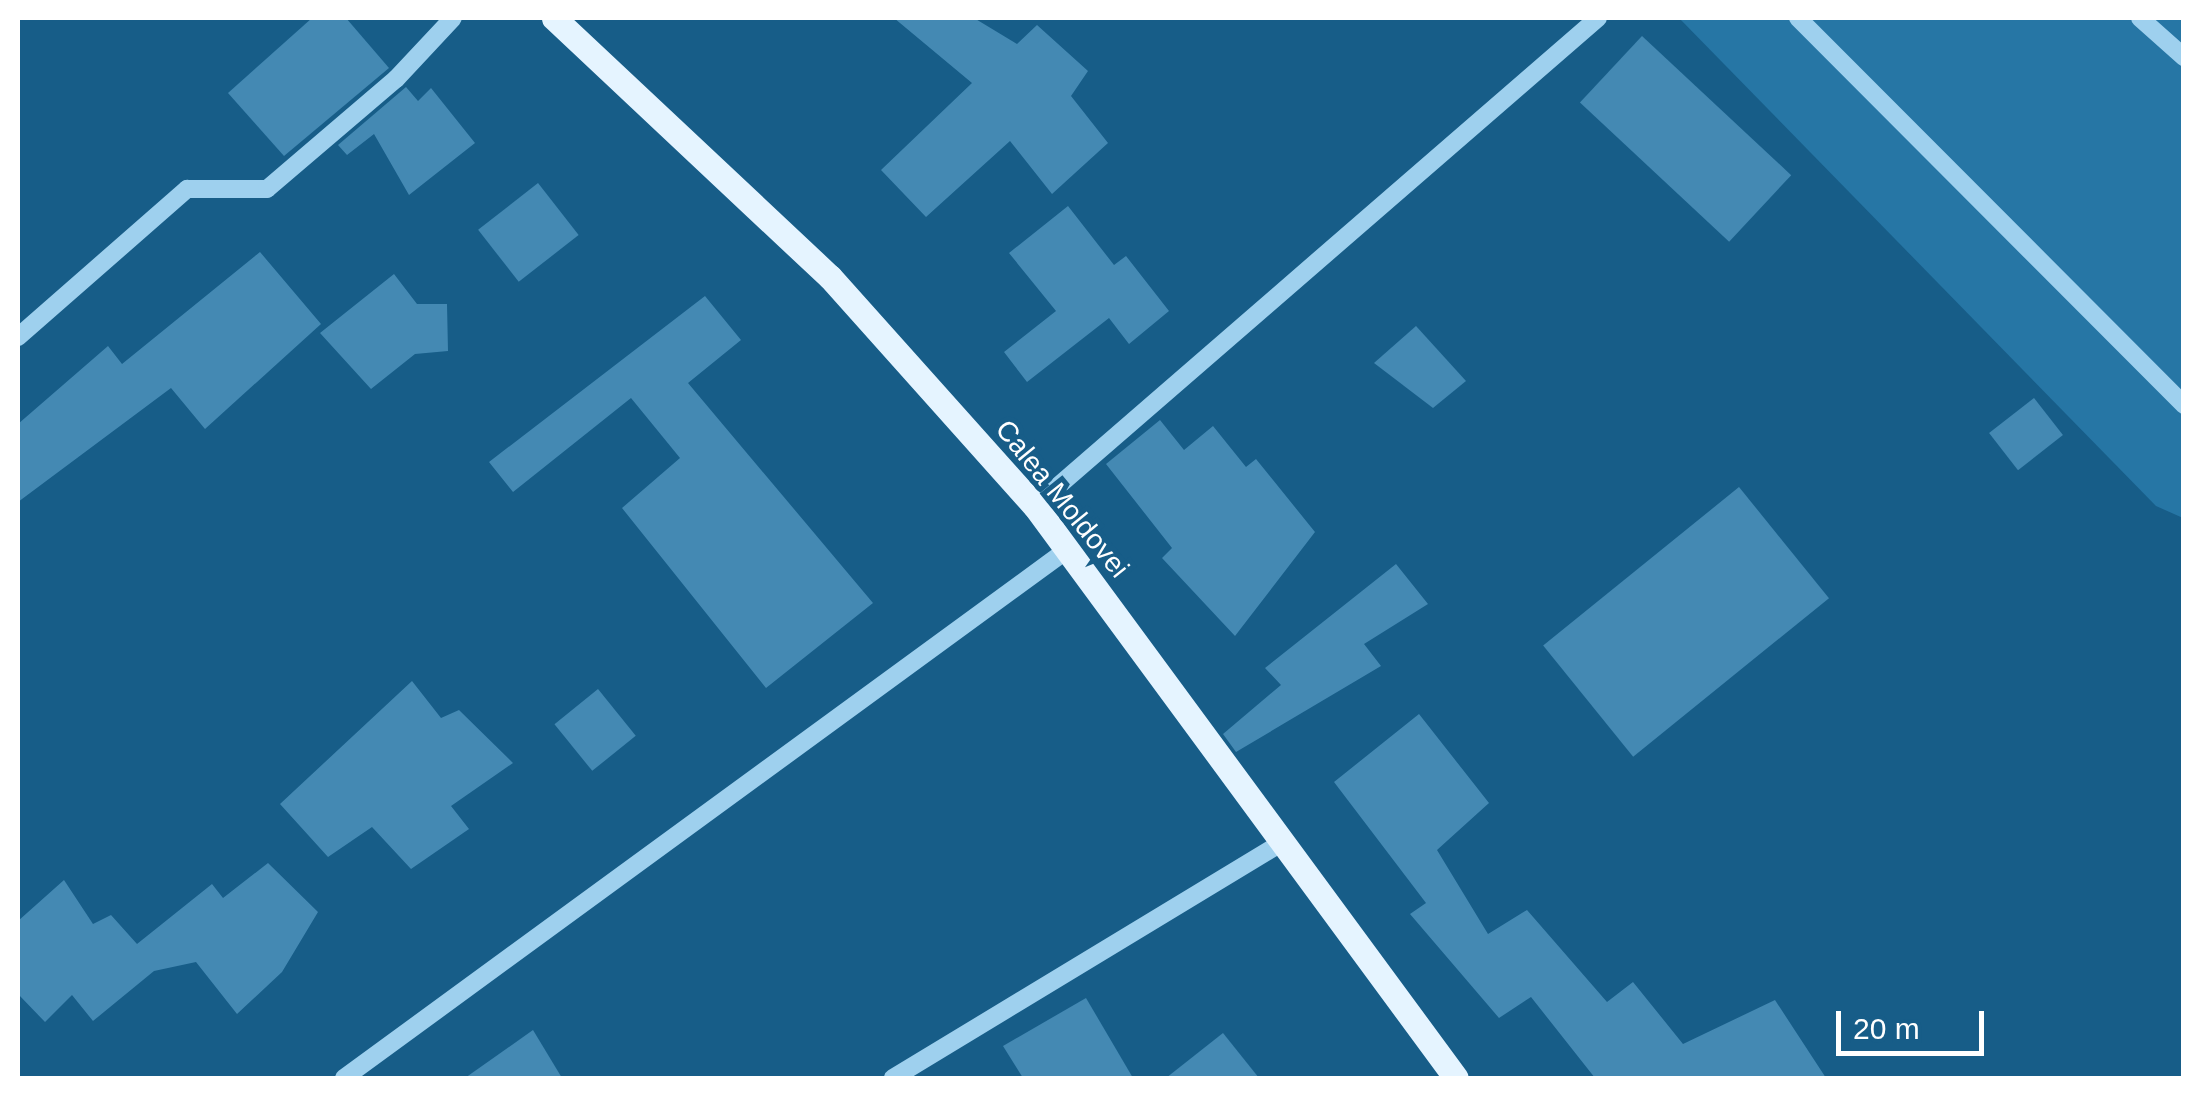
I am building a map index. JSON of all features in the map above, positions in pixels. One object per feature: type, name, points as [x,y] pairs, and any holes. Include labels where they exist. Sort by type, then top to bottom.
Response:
[{"type":"main road","name":"Calea Moldovei","points":[[554,18],[830,277],[1034,506],[1285,841],[1456,1078]]},
{"type":"street","points":[[18,337],[188,189],[267,189],[396,80],[453,18]]},
{"type":"street","points":[[1034,506],[1598,18]]},
{"type":"street","points":[[1798,18],[2184,405]]},
{"type":"street","points":[[2140,18],[2184,57]]},
{"type":"street","points":[[344,1078],[1068,549]]},
{"type":"street","points":[[893,1078],[1285,841]]},
{"type":"shaded area","points":[[1679,18],[2183,18],[2183,518],[2156,506]]},
{"type":"building","points":[[312,18],[346,18],[389,68],[284,156],[228,93]]},
{"type":"building","points":[[894,18],[974,18],[1017,44],[1037,25],[1088,71],[1071,96],[1108,143],[1052,194],[1010,141],[926,217],[881,170],[972,83]]},
{"type":"building","points":[[1642,36],[1791,175],[1729,242],[1580,103]]},
{"type":"building","points":[[406,87],[418,101],[431,88],[475,143],[409,195],[374,134],[347,155],[338,145]]},
{"type":"building","points":[[538,183],[579,235],[519,282],[478,230]]},
{"type":"building","points":[[1068,206],[1114,265],[1126,256],[1169,311],[1129,344],[1109,318],[1027,382],[1004,352],[1056,311],[1009,253]]},
{"type":"building","points":[[260,252],[321,324],[205,429],[171,388],[18,502],[18,424],[108,346],[122,364]]},
{"type":"building","points":[[394,274],[417,304],[447,304],[448,351],[415,354],[371,389],[320,333]]},
{"type":"building","points":[[705,296],[741,340],[688,383],[873,603],[766,688],[622,508],[680,458],[631,398],[513,492],[489,462]]},
{"type":"building","points":[[1416,326],[1466,381],[1433,408],[1374,363]]},
{"type":"building","points":[[2034,398],[2063,435],[2018,470],[1989,433]]},
{"type":"building","points":[[1160,420],[1184,450],[1213,426],[1246,467],[1256,459],[1315,532],[1235,636],[1162,558],[1172,548],[1106,464]]},
{"type":"building","points":[[1739,487],[1829,598],[1633,757],[1543,646]]},
{"type":"building","points":[[1396,564],[1428,604],[1364,644],[1381,666],[1236,752],[1223,734],[1281,685],[1265,668]]},
{"type":"building","points":[[412,681],[441,718],[459,710],[513,763],[451,806],[469,829],[411,869],[372,827],[328,857],[280,804]]},
{"type":"building","points":[[598,689],[636,736],[592,771],[554,724]]},
{"type":"building","points":[[1419,714],[1489,803],[1437,850],[1488,934],[1527,910],[1607,1002],[1633,982],[1683,1044],[1775,1000],[1826,1078],[1595,1078],[1531,997],[1499,1018],[1410,914],[1426,903],[1334,782]]},
{"type":"building","points":[[268,863],[318,912],[282,972],[237,1014],[196,962],[154,971],[93,1021],[72,995],[45,1022],[18,994],[18,921],[64,880],[93,924],[111,915],[137,944],[212,884],[223,898]]},
{"type":"building","points":[[1086,998],[1133,1078],[1023,1078],[1003,1046]]},
{"type":"building","points":[[533,1030],[562,1078],[465,1078]]},
{"type":"building","points":[[1223,1033],[1259,1078],[1166,1078]]}]
